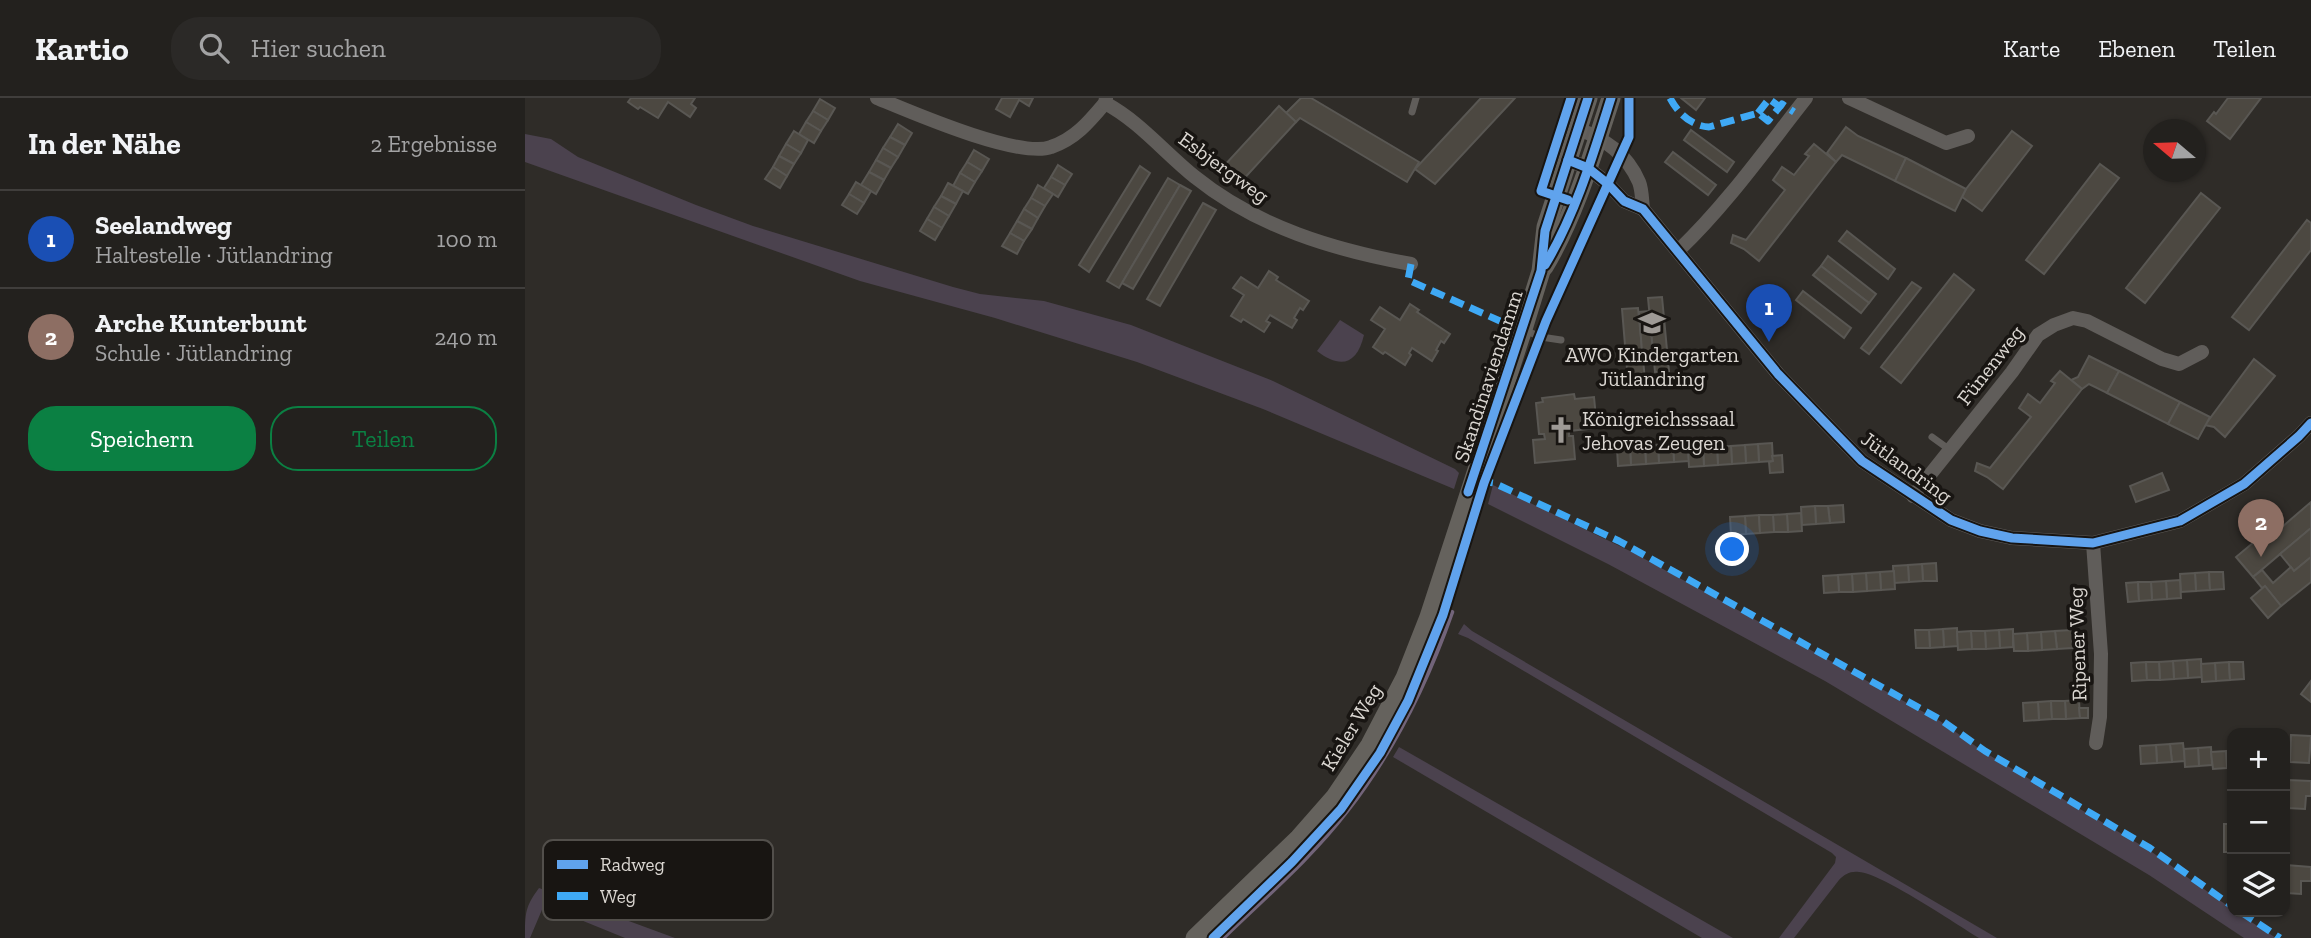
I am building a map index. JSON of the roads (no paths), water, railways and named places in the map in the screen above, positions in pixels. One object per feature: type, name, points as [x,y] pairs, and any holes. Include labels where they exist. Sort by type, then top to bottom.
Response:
[{"type":"street","points":[[877,98],[1003,145],[1023,148],[1050,148],[1071,137],[1081,131],[1105,101]]},
{"type":"street","name":"Skandinaviendamm","points":[[1468,492],[1541,271],[1545,231],[1588,98]]},
{"type":"street","name":"Skandinaviendamm","points":[[1541,271],[1562,237],[1611,98]]},
{"type":"street","points":[[1679,250],[1736,187],[1806,98]]},
{"type":"street","points":[[1849,98],[1946,143],[1968,136]]},
{"type":"street","name":"Esbjergweg","points":[[1105,101],[1122,112],[1205,185],[1263,222],[1367,256],[1411,264]]},
{"type":"street","name":"Jütlandring","points":[[1578,129],[1599,136],[1621,155],[1639,183],[1643,209]]},
{"type":"street","name":"Jütlandring","points":[[1568,160],[1588,168],[1624,201],[1643,209],[1763,356],[1862,461],[1951,520],[1980,531],[2012,538],[2093,543],[2180,521],[2244,484],[2311,423]]},
{"type":"street","name":"Fünenweg","points":[[1913,496],[2012,372],[2038,335],[2054,325],[2073,318],[2087,321],[2162,359],[2179,364],[2202,352]]},
{"type":"street","name":"Kieler Weg","points":[[1195,938],[1299,838],[1335,797],[1370,745],[1417,650],[1468,492]]},
{"type":"street","name":"Ripener Weg","points":[[2093,543],[2101,654],[2100,717],[2096,743]]},
{"type":"lane","points":[[1412,112],[1416,98]]},
{"type":"lane","points":[[1523,330],[1561,341]]},
{"type":"lane","points":[[1932,438],[1950,450]]},
{"type":"waterway","points":[[1223,938],[1318,845],[1364,788],[1408,716],[1432,665],[1452,612]]},
{"type":"place","name":"AWO Kindergarten Jütlandring","points":[[1652,323]]},
{"type":"place","name":"Seelandweg","points":[[1769,342]]},
{"type":"place","name":"Königreichsssaal Jehovas Zeugen","points":[[1561,430]]},
{"type":"place","name":"Arche Kunterbunt","points":[[2261,557]]}]
